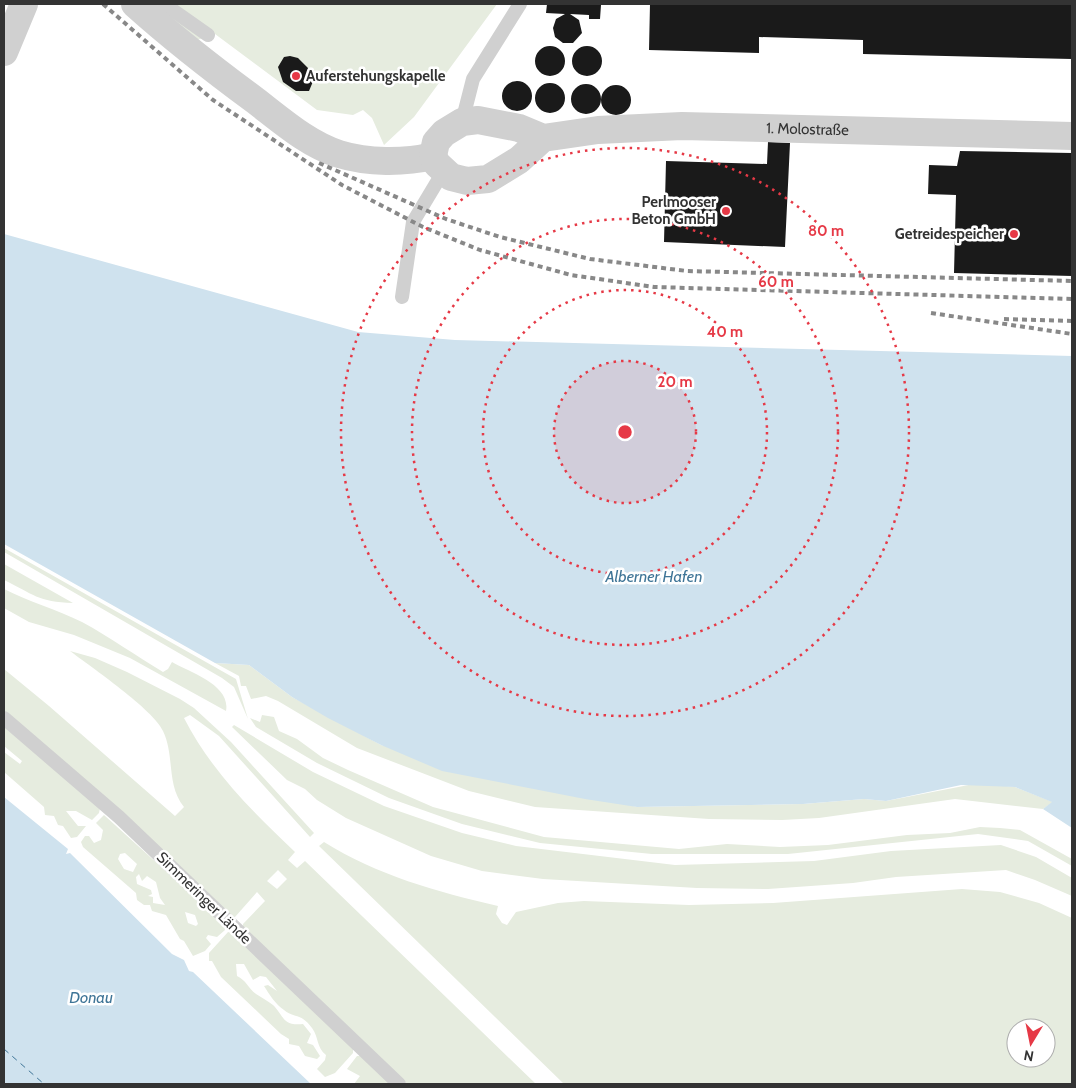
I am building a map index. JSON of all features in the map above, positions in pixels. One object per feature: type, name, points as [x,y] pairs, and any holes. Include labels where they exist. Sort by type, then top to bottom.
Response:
[{"type":"street","points":[[4,52],[24,4]]},
{"type":"street","points":[[135,4],[180,44],[305,138],[339,154],[438,164],[467,181],[488,179],[519,160],[543,138],[519,128],[498,123],[478,120],[462,122],[444,133],[436,142],[438,164]]},
{"type":"street","name":"1. Molostraße","points":[[543,138],[598,130],[682,126],[1072,136]]},
{"type":"lane","points":[[164,4],[208,35]]},
{"type":"lane","points":[[462,122],[473,79],[520,4]]},
{"type":"lane","points":[[402,297],[413,222],[438,164]]},
{"type":"lane","name":"Simmeringer Lände","points":[[4,718],[119,817],[399,1084]]},
{"type":"shaded area","points":[[154,4],[497,4],[414,117],[384,145],[372,118],[363,110],[353,115],[317,110],[215,34],[194,41]]},
{"type":"shaded area","points":[[4,548],[236,679],[248,719],[234,687],[222,678],[4,552]]},
{"type":"shaded area","points":[[4,564],[73,603],[43,599],[4,580]]},
{"type":"shaded area","points":[[4,589],[82,622],[163,672],[168,669],[172,662],[199,675],[216,687],[222,694],[226,702],[226,711],[130,658],[74,635],[29,622],[4,608]]},
{"type":"shaded area","points":[[70,651],[95,658],[180,699],[194,708],[231,742],[314,833],[310,837],[219,736],[190,715],[184,718],[207,756],[234,790],[295,852],[288,860],[297,868],[305,861],[536,1084],[407,1084],[243,927],[243,924],[265,901],[257,892],[235,917],[231,917],[4,713],[4,669],[175,816],[184,807],[175,789],[169,750],[163,731],[148,712]],"holes":[[[278,870],[287,879],[277,889],[267,881]]]},
{"type":"shaded area","points":[[215,663],[249,665],[292,697],[381,745],[637,807],[803,804],[864,799],[886,801],[979,783],[1015,787],[1053,802],[1043,809],[955,799],[819,818],[782,820],[709,819],[535,807],[469,791],[357,748],[278,701],[266,696],[251,699],[246,686],[241,686],[239,676]]},
{"type":"shaded area","points":[[262,715],[274,717],[279,731],[297,739],[323,758],[433,807],[544,837],[679,849],[727,844],[780,847],[828,845],[907,835],[950,833],[980,827],[1000,828],[1020,830],[1072,859],[1072,866],[1028,841],[978,834],[788,854],[652,854],[540,843],[462,824],[389,798],[317,763],[256,727],[250,718],[260,722]]},
{"type":"shaded area","points":[[234,725],[313,772],[384,806],[462,833],[516,846],[675,865],[814,861],[891,851],[1001,845],[1036,857],[1072,878],[1072,896],[1006,870],[896,877],[853,883],[768,889],[697,888],[543,879],[482,871],[431,856],[346,818],[317,800],[305,789],[287,780],[232,727]]},
{"type":"shaded area","points":[[4,726],[100,808],[99,813],[92,820],[76,811],[66,811],[78,826],[86,826],[77,837],[71,838],[63,826],[58,825],[54,816],[45,815],[44,807],[4,772],[4,752],[20,764],[22,761],[4,746]]},
{"type":"shaded area","points":[[104,815],[224,924],[225,930],[217,937],[208,935],[206,938],[211,944],[205,951],[193,956],[184,941],[180,939],[166,915],[152,911],[150,905],[144,905],[137,900],[136,893],[83,847],[81,842],[85,836],[89,836],[94,843],[101,840],[103,830],[96,823]],"holes":[[[125,853],[137,864],[133,872],[124,869],[118,859],[120,854]],[[139,874],[142,881],[147,876],[156,882],[160,898],[165,905],[153,903],[153,897],[148,896],[152,894],[151,890],[137,884],[136,877]],[[185,912],[195,915],[198,924],[196,926],[188,923]]]},
{"type":"shaded area","points":[[324,842],[344,854],[386,873],[453,895],[498,906],[496,914],[502,923],[507,925],[516,912],[558,903],[584,901],[689,905],[773,903],[962,889],[1000,892],[1039,903],[1072,918],[1072,1084],[564,1084],[319,846]]},
{"type":"shaded area","points":[[228,932],[233,933],[353,1047],[353,1053],[335,1073],[325,1077],[317,1069],[325,1060],[326,1055],[321,1049],[314,1031],[304,1020],[288,1013],[275,1002],[264,986],[268,985],[277,991],[266,977],[260,976],[253,980],[244,964],[236,964],[237,976],[253,992],[273,1005],[287,1022],[303,1024],[311,1034],[307,1043],[313,1045],[320,1056],[317,1059],[305,1056],[299,1046],[289,1044],[289,1039],[281,1034],[221,977],[212,961],[209,961],[209,953]]},
{"type":"shaded area","points":[[357,1056],[362,1056],[391,1084],[354,1084],[360,1076],[347,1069]]},
{"type":"water","name":"Alberner Hafen","points":[[4,234],[358,332],[455,340],[1072,356],[1072,828],[1043,809],[1052,802],[1015,787],[961,785],[886,801],[864,799],[803,804],[637,807],[585,799],[442,771],[381,745],[328,718],[292,697],[249,665],[215,663],[4,544]]},
{"type":"water","name":"Donau","points":[[4,797],[68,849],[66,854],[70,853],[172,954],[184,960],[189,971],[193,972],[311,1084],[4,1084]]},
{"type":"building","points":[[547,4],[601,5],[600,19],[589,19],[589,15],[570,14],[579,20],[582,33],[573,43],[563,43],[555,37],[553,28],[556,19],[565,14],[546,13]]},
{"type":"building","points":[[650,4],[1072,4],[1072,59],[863,54],[863,40],[759,37],[759,53],[649,50]]},
{"type":"building","points":[[550,46],[560,51],[565,61],[560,71],[550,76],[540,71],[535,61],[540,51]]},
{"type":"building","points":[[587,46],[597,51],[602,61],[597,71],[587,76],[577,71],[572,61],[577,51]]},
{"type":"building","name":"Auferstehungskapelle","points":[[284,57],[298,58],[311,71],[314,79],[309,91],[296,91],[283,82],[278,67]]},
{"type":"building","points":[[517,81],[527,86],[532,96],[527,106],[517,111],[507,106],[502,96],[507,86]]},
{"type":"building","points":[[550,83],[560,88],[565,98],[560,108],[550,113],[540,108],[535,98],[540,88]]},
{"type":"building","points":[[586,84],[596,89],[601,99],[596,109],[586,114],[576,109],[571,99],[576,89]]},
{"type":"building","points":[[616,85],[626,90],[631,100],[626,110],[616,115],[606,110],[601,100],[606,90]]},
{"type":"building","name":"Perlmooser Beton GmbH","points":[[768,142],[790,143],[785,247],[664,242],[666,161],[767,164]]},
{"type":"building","name":"Getreidespeicher","points":[[960,151],[1072,153],[1072,276],[954,273],[956,195],[928,194],[929,165],[957,166]]},
{"type":"ferry route","points":[[4,1049],[44,1084]]},
{"type":"railway","points":[[103,4],[213,100],[342,185],[423,227],[480,250],[571,275],[654,287],[1072,299]]},
{"type":"railway","points":[[319,163],[446,219],[500,237],[590,259],[687,271],[1072,281]]},
{"type":"railway","points":[[931,313],[1072,334]]},
{"type":"railway","points":[[1004,319],[1072,321]]},
{"type":"place","name":"Auferstehungskapelle","points":[[296,76]]},
{"type":"place","name":"Perlmooser Beton GmbH","points":[[726,211]]},
{"type":"place","name":"Getreidespeicher","points":[[1014,234]]}]
